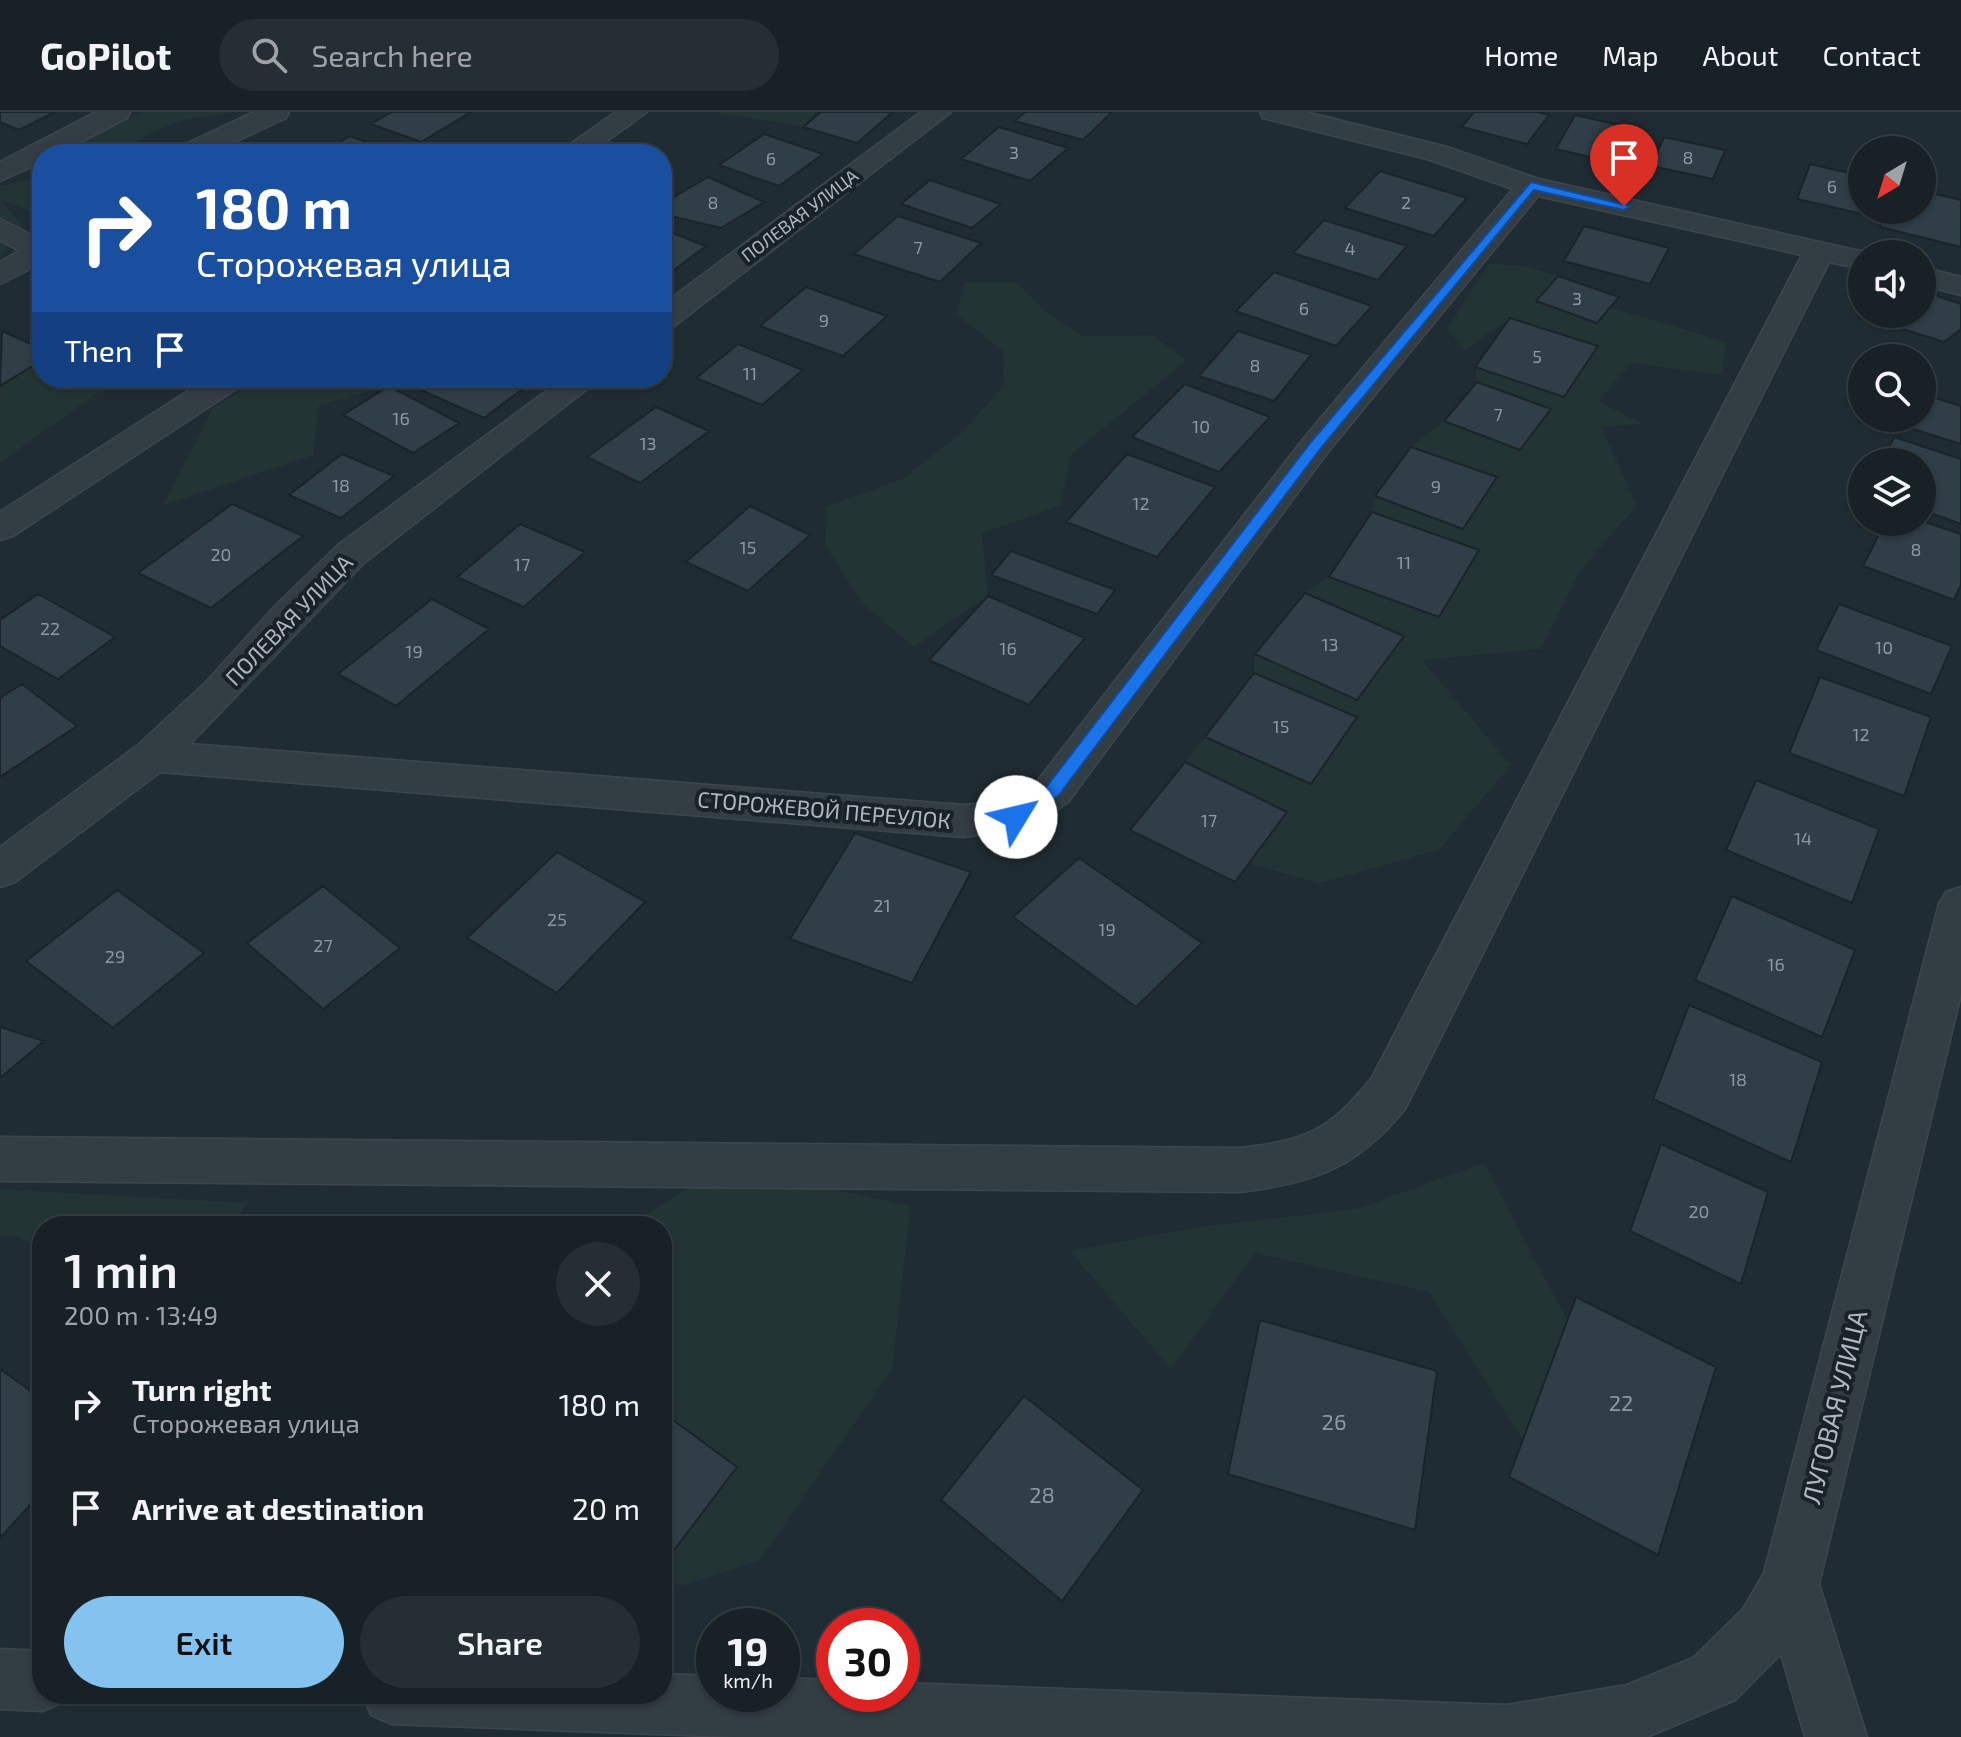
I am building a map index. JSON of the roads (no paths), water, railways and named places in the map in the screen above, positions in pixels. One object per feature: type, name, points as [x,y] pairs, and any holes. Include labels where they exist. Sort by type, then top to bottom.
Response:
[{"type":"street","points":[[56,144],[117,112]]},
{"type":"street","points":[[208,144],[276,112]]},
{"type":"street","points":[[585,144],[634,112]]},
{"type":"street","name":"ПОЛЕВАЯ УЛИЦА","points":[[672,312],[938,112]]},
{"type":"street","points":[[1273,112],[1437,153],[1531,186],[1848,256]]},
{"type":"street","points":[[0,173],[32,156]]},
{"type":"street","name":"СТОРОЖЕВОЙ ПЕРЕУЛОК","points":[[152,756],[963,821],[1016,817],[1053,791],[1316,445],[1531,186]]},
{"type":"street","points":[[0,228],[32,246]]},
{"type":"street","points":[[0,1159],[1240,1170],[1285,1165],[1330,1151],[1362,1127],[1388,1094],[1820,249]]},
{"type":"street","points":[[0,275],[32,257]]},
{"type":"street","points":[[1936,280],[1961,286]]},
{"type":"street","points":[[0,528],[215,388]]},
{"type":"street","name":"ПОЛЕВАЯ УЛИЦА","points":[[0,870],[152,756],[221,691],[289,614],[351,554],[572,388]]},
{"type":"street","name":"ЛУГОВАЯ УЛИЦА","points":[[662,1704],[1524,1736],[1627,1715],[1714,1679],[1764,1630],[1790,1584],[1961,904]]},
{"type":"street","points":[[1790,1584],[1836,1737]]},
{"type":"street","points":[[0,1679],[32,1681]]}]
